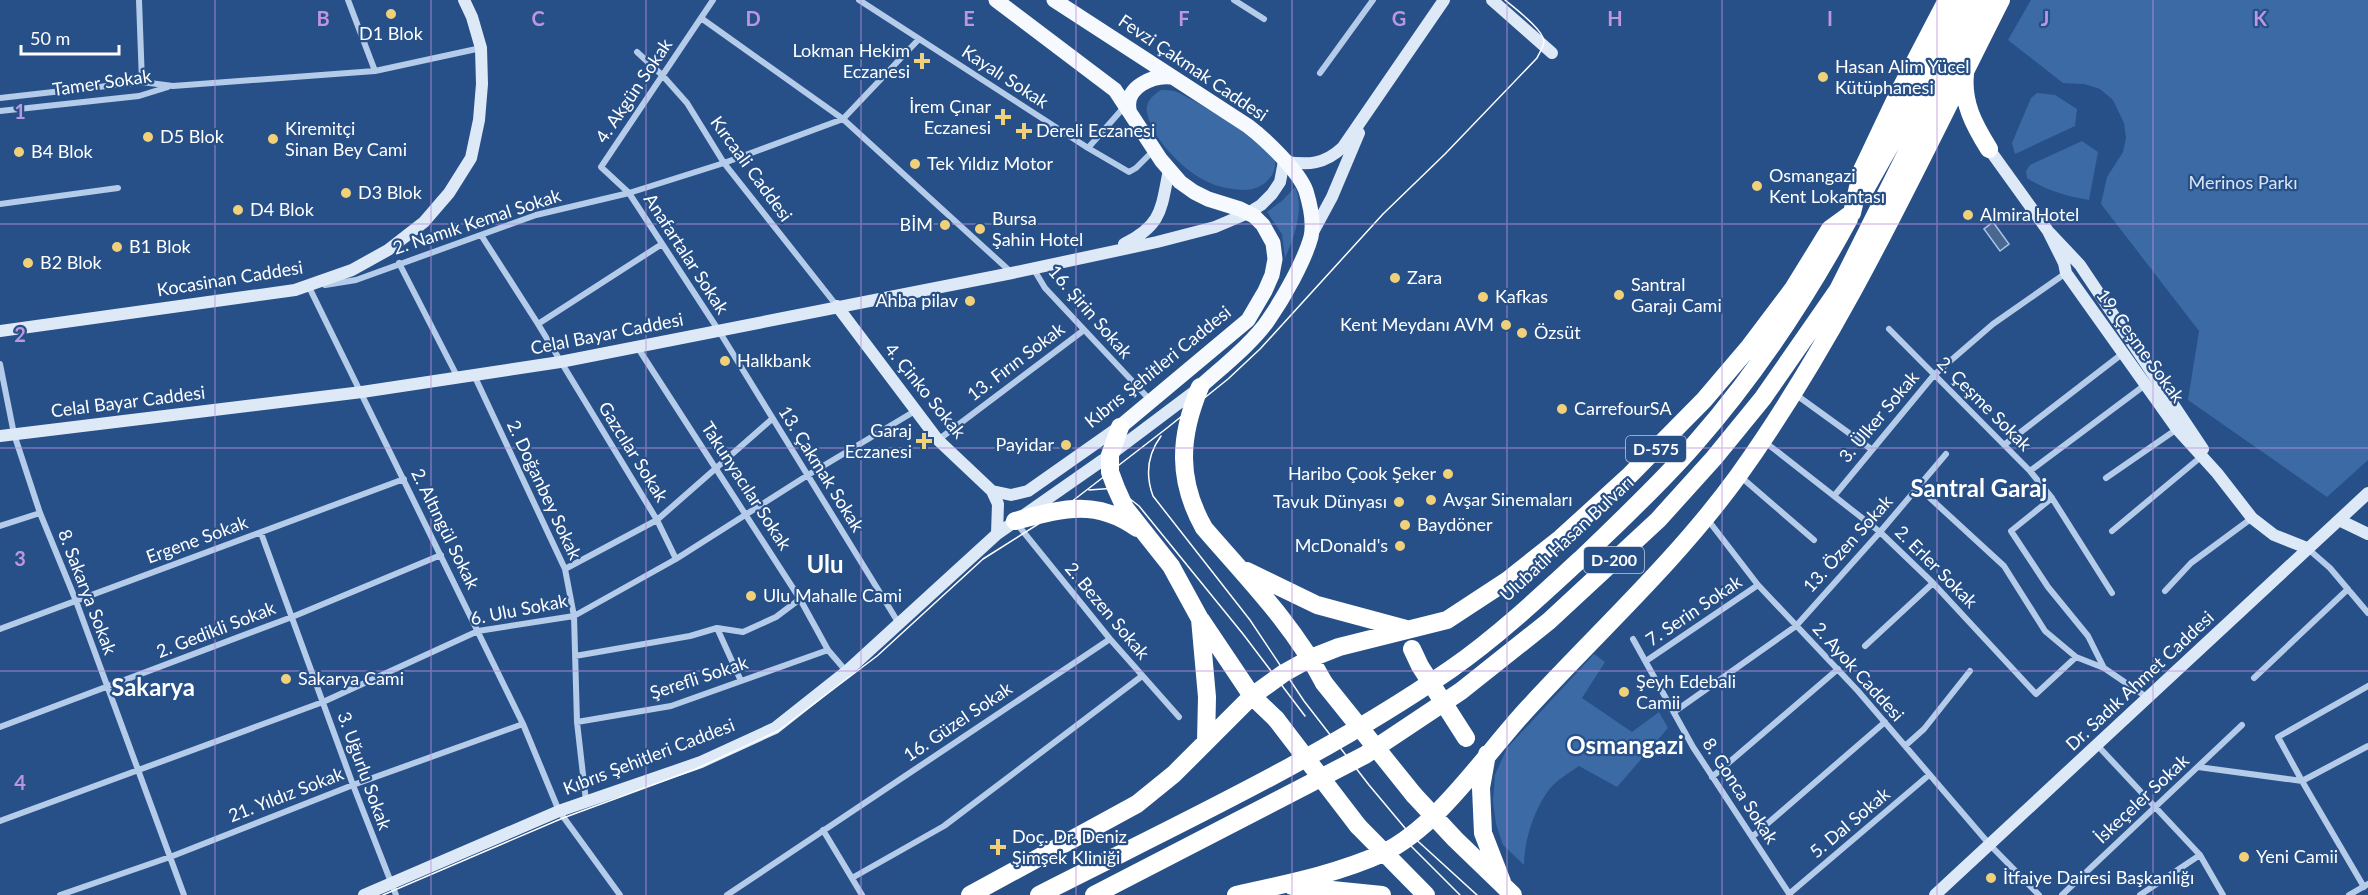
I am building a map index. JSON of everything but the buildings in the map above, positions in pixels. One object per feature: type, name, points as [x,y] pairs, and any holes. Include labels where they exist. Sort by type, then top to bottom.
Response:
[{"type":"highway","points":[[1852,213],[1862,170],[1947,0]]},
{"type":"highway","name":"Ulubatlı Hasan Bulvarı","points":[[1039,895],[1342,738],[1453,668],[1543,595],[1639,503],[1693,446],[1743,385],[1821,271],[1892,142],[1965,0]]},
{"type":"highway","name":"D-200","points":[[1094,895],[1365,755],[1461,691],[1549,621],[1658,520],[1714,459],[1763,398],[1838,290],[1983,0]]},
{"type":"highway","points":[[1236,895],[1334,870],[1384,852],[1434,816],[1487,754],[1706,517],[1762,440],[1836,322],[2001,0]]},
{"type":"highway","points":[[1966,70],[1963,90],[1967,104],[1973,122],[1989,148]]},
{"type":"highway","points":[[1938,126],[1949,120],[1967,127],[1989,148]]},
{"type":"highway","points":[[1836,322],[1893,181]]},
{"type":"highway","name":"D-575","points":[[1252,696],[1275,678],[1311,658],[1339,647],[1411,640],[1447,620],[1508,580],[1561,538],[1628,477],[1704,400],[1793,288],[1830,229],[1852,213]]},
{"type":"highway","points":[[1200,387],[1190,410],[1183,463],[1185,482],[1194,510],[1204,528],[1286,622],[1311,658],[1324,683],[1414,795],[1509,892]]},
{"type":"highway","points":[[1120,427],[1110,455],[1110,472],[1125,508],[1172,566],[1200,619],[1252,696],[1276,719],[1359,826],[1426,895]]},
{"type":"highway","points":[[1015,521],[1062,509],[1080,507],[1100,510],[1127,521],[1145,535]]},
{"type":"highway","points":[[1237,566],[1317,605],[1411,640],[1420,666],[1466,738],[1487,754]]},
{"type":"highway","points":[[1200,619],[1208,697],[1206,742]]},
{"type":"highway","points":[[970,895],[1086,834],[1137,804],[1174,774],[1252,696]]},
{"type":"highway","points":[[1487,754],[1481,788],[1483,833],[1509,892]]},
{"type":"highway","points":[[1281,885],[1382,895]]},
{"type":"main road","name":"Kocasinan Caddesi","points":[[0,331],[308,287],[352,270],[388,250],[424,222],[449,193],[471,158],[482,84],[481,48],[472,17],[464,0]]},
{"type":"main road","points":[[996,0],[1115,90],[1161,160],[1194,192],[1251,214]]},
{"type":"main road","name":"Fevzi Çakmak Caddesi","points":[[1054,0],[1265,139],[1305,189],[1311,214],[1311,235]]},
{"type":"main road","points":[[1284,161],[1312,164],[1333,156],[1343,147],[1444,0]]},
{"type":"main road","points":[[1492,0],[1552,53]]},
{"type":"main road","points":[[1127,107],[1132,94],[1149,78],[1171,76]]},
{"type":"main road","points":[[1200,387],[1226,365],[1269,321],[1332,197],[1363,120]]},
{"type":"main road","name":"19. Çeşme Sokak","points":[[1989,148],[2048,231],[2080,265],[2186,422],[2217,473]]},
{"type":"main road","points":[[1110,252],[1138,237],[1159,216],[1161,160]]},
{"type":"main road","name":"Celal Bayar Caddesi","points":[[0,436],[362,392],[560,362],[1012,273],[1215,227],[1251,214],[1272,194],[1280,182],[1284,161]]},
{"type":"main road","name":"Kıbrıs Şehitleri Caddesi","points":[[992,491],[1011,495],[1028,491],[1120,427],[1248,320],[1265,291],[1275,260],[1273,243],[1263,225],[1251,214]]},
{"type":"main road","name":"19. Çeşme Sokak","points":[[2048,231],[2066,273],[2177,429],[2217,473],[2252,518],[2274,535],[2307,548]]},
{"type":"main road","name":"4. Çinko Sokak","points":[[837,306],[938,440],[992,491]]},
{"type":"main road","name":"Kıbrıs Şehitleri Caddesi","points":[[364,895],[393,890],[559,811],[701,762],[775,728],[847,671],[997,534],[1110,455],[1200,387]]},
{"type":"main road","points":[[992,491],[998,504],[997,534]]},
{"type":"main road","name":"Dr. Sadık Ahmet Caddesi","points":[[1938,894],[2368,493]]},
{"type":"main road","points":[[2339,520],[2368,534]]},
{"type":"street","points":[[139,0],[142,82]]},
{"type":"street","points":[[348,0],[375,71]]},
{"type":"street","name":"4. Akgün Sokak","points":[[629,193],[601,167],[713,0]]},
{"type":"street","name":"Kayalı Sokak","points":[[859,0],[1129,172],[1161,160]]},
{"type":"street","points":[[1234,0],[1264,19]]},
{"type":"street","points":[[1246,8],[1252,0]]},
{"type":"street","points":[[1320,73],[1373,0]]},
{"type":"street","points":[[701,18],[843,119],[1012,273]]},
{"type":"street","points":[[843,119],[919,39]]},
{"type":"street","points":[[173,86],[375,71],[481,48]]},
{"type":"street","name":"Kırcaali Caddesi","points":[[637,52],[687,103],[724,162],[837,306]]},
{"type":"street","name":"Tamer Sokak","points":[[0,98],[142,82],[173,86]]},
{"type":"street","name":"Tamer Sokak","points":[[0,111],[140,96],[173,86]]},
{"type":"street","points":[[1088,148],[1127,107]]},
{"type":"street","name":"2. Namık Kemal Sokak","points":[[308,287],[356,280],[399,262],[536,215],[629,193],[843,119]]},
{"type":"street","points":[[0,204],[118,188]]},
{"type":"street","name":"Anafartalar Sokak","points":[[629,193],[719,331]]},
{"type":"street","name":"Gazcılar Sokak","points":[[481,235],[657,520],[676,559]]},
{"type":"street","points":[[538,324],[663,244]]},
{"type":"street","points":[[399,262],[457,376]]},
{"type":"street","name":"16. Şirin Sokak","points":[[1032,268],[1045,288],[1150,401]]},
{"type":"street","name":"3. Ülker Sokak","points":[[1834,496],[1934,375],[1993,324],[2066,273]]},
{"type":"street","name":"2. Altıngül Sokak","points":[[308,287],[405,479],[523,724],[559,811],[620,895]]},
{"type":"street","name":"2. Çeşme Sokak","points":[[1888,329],[2030,471],[2052,498],[2112,594]]},
{"type":"street","name":"13. Fırın Sokak","points":[[938,440],[1084,330]]},
{"type":"street","name":"13. Çakmak Sokak","points":[[719,331],[898,622]]},
{"type":"street","name":"Takunyacılar Sokak","points":[[638,348],[800,599],[828,650],[847,671]]},
{"type":"street","points":[[2004,445],[2122,354]]},
{"type":"street","name":"8. Sakarya Sokak","points":[[0,364],[14,434],[40,513],[76,601],[184,895]]},
{"type":"street","name":"2. Doğanbey Sokak","points":[[474,375],[565,569],[574,616],[577,722],[586,801]]},
{"type":"street","points":[[2030,471],[2145,385]]},
{"type":"street","points":[[1792,392],[1871,449]]},
{"type":"street","name":"6. Ulu Sokak","points":[[0,821],[323,702],[478,631],[574,616],[676,559],[808,475],[915,411]]},
{"type":"street","points":[[565,569],[657,520],[772,419]]},
{"type":"street","points":[[2106,478],[2177,429]]},
{"type":"street","name":"2. Erler Sokak","points":[[1762,440],[1880,532],[1933,583],[2036,694],[2076,657]]},
{"type":"street","name":"13. Özen Sokak","points":[[1674,712],[1796,626],[1946,454]]},
{"type":"street","points":[[2112,531],[2202,456]]},
{"type":"street","points":[[1738,475],[1814,540]]},
{"type":"street","name":"Ergene Sokak","points":[[0,629],[405,479]]},
{"type":"street","points":[[1918,487],[2004,566],[2045,631],[2076,657],[2104,668],[2148,699]]},
{"type":"street","points":[[2052,498],[2011,531],[2048,587],[2088,636],[2104,668]]},
{"type":"street","points":[[0,526],[40,513]]},
{"type":"street","name":"2. Ayok Caddesi","points":[[1706,517],[1758,585],[1838,669],[1990,845],[2039,895]]},
{"type":"street","points":[[2165,591],[2191,563],[2252,518]]},
{"type":"street","name":"2. Bezen Sokak","points":[[1015,521],[1110,639],[1179,717]]},
{"type":"street","name":"3. Uğurlu Sokak","points":[[261,533],[393,890]]},
{"type":"street","points":[[2307,548],[2331,568],[2368,613]]},
{"type":"street","name":"2. Gedikli Sokak","points":[[0,728],[292,617],[441,555]]},
{"type":"street","points":[[1865,646],[1933,583]]},
{"type":"street","name":"7. Serin Sokak","points":[[1646,661],[1758,585]]},
{"type":"street","points":[[2254,678],[2348,589]]},
{"type":"street","points":[[575,656],[690,636],[717,628],[743,632],[776,617],[800,599]]},
{"type":"street","points":[[717,628],[741,681]]},
{"type":"street","name":"16. Güzel Sokak","points":[[727,895],[1110,639]]},
{"type":"street","name":"8. Gonca Sokak","points":[[1634,639],[1712,777],[1789,895]]},
{"type":"street","name":"Şerefli Sokak","points":[[577,722],[671,706],[828,650]]},
{"type":"street","points":[[1712,777],[1838,669]]},
{"type":"street","points":[[1905,746],[1924,729],[1970,671]]},
{"type":"street","points":[[852,878],[944,826],[1142,676]]},
{"type":"street","points":[[2349,895],[2366,885],[2302,781],[2278,737],[2368,686]]},
{"type":"street","points":[[1752,837],[1885,722]]},
{"type":"street","name":"21. Yıldız Sokak","points":[[60,895],[170,857],[353,785],[523,724]]},
{"type":"street","name":"İskeçeler Sokak","points":[[2062,895],[2242,725]]},
{"type":"street","points":[[2098,746],[2157,806],[2200,855],[2223,895]]},
{"type":"street","points":[[2198,767],[2302,781],[2368,746]]},
{"type":"street","name":"5. Dal Sokak","points":[[1789,895],[1929,775]]},
{"type":"street","points":[[823,830],[862,895]]},
{"type":"street","points":[[2140,895],[2200,855]]},
{"type":"green space","name":"Merinos Parkı","points":[[2031,0],[2368,0],[2368,460],[2327,497],[2188,400],[2199,331],[2101,204],[2107,177],[2123,152],[2126,138],[2124,123],[2113,100],[2100,89],[2084,84],[2063,83],[2008,40]]},
{"type":"green space","points":[[1161,90],[1174,91],[1195,101],[1267,149],[1273,155],[1275,162],[1275,169],[1270,178],[1257,188],[1238,190],[1209,182],[1186,168],[1161,142],[1150,122],[1147,112],[1148,102]]},
{"type":"green space","points":[[2037,93],[2055,95],[2077,109],[2075,126],[2015,154],[2012,143],[2031,98]]},
{"type":"green space","points":[[2082,141],[2098,152],[2089,200],[2057,192],[2027,178],[2026,171],[2030,165]]},
{"type":"green space","points":[[1295,187],[1299,213],[1295,232],[1285,258],[1282,234],[1267,212]]},
{"type":"green space","points":[[1594,654],[1605,662],[1582,698],[1632,732],[1659,712],[1668,728],[1617,787],[1579,766],[1552,786],[1540,803],[1532,824],[1526,845],[1524,865],[1503,845],[1496,824],[1493,802],[1495,775],[1507,748]]},
{"type":"shaded area","points":[[1993,222],[2009,244],[2000,251],[1984,229]]},
{"type":"tram line","points":[[383,895],[563,818],[696,769],[778,731],[877,656],[983,559],[1062,509],[1167,428],[1228,379],[1260,349],[1383,214],[1445,154],[1537,58],[1544,43],[1542,36],[1533,24],[1505,0]]},
{"type":"tram line","points":[[1161,436],[1150,458],[1148,472],[1153,496],[1250,620],[1304,701],[1369,785],[1410,834],[1477,895]]},
{"type":"tram line","points":[[1089,490],[1116,488],[1139,506],[1243,634],[1305,716]]},
{"type":"tram line","points":[[1411,846],[1460,895]]},
{"type":"place","name":"D1 Blok","points":[[391,14]]},
{"type":"place","name":"Lokman Hekim Eczanesi","points":[[922,61]]},
{"type":"place","name":"Hasan Alim Yücel Kütüphanesi","points":[[1823,77]]},
{"type":"place","name":"İrem Çınar Eczanesi","points":[[1003,117]]},
{"type":"place","name":"Dereli Eczanesi","points":[[1024,131]]},
{"type":"place","name":"D5 Blok","points":[[148,137]]},
{"type":"place","name":"Kiremitçi Sinan Bey Cami","points":[[273,139]]},
{"type":"place","name":"B4 Blok","points":[[19,152]]},
{"type":"place","name":"Tek Yıldız Motor","points":[[915,164]]},
{"type":"place","name":"Osmangazi Kent Lokantası","points":[[1757,186]]},
{"type":"place","name":"D3 Blok","points":[[346,193]]},
{"type":"place","name":"D4 Blok","points":[[238,210]]},
{"type":"place","name":"Almira Hotel","points":[[1968,215]]},
{"type":"place","name":"BİM","points":[[945,225]]},
{"type":"place","name":"Bursa Şahin Hotel","points":[[980,229]]},
{"type":"place","name":"B1 Blok","points":[[117,247]]},
{"type":"place","name":"B2 Blok","points":[[28,263]]},
{"type":"place","name":"Zara","points":[[1395,278]]},
{"type":"place","name":"Santral Garajı Cami","points":[[1619,295]]},
{"type":"place","name":"Kafkas","points":[[1483,297]]},
{"type":"place","name":"Ahba pilav","points":[[970,301]]},
{"type":"place","name":"Kent Meydanı AVM","points":[[1506,325]]},
{"type":"place","name":"Özsüt","points":[[1522,333]]},
{"type":"place","name":"Halkbank","points":[[725,361]]},
{"type":"place","name":"CarrefourSA","points":[[1562,409]]},
{"type":"place","name":"Garaj Eczanesi","points":[[924,441]]},
{"type":"place","name":"Payidar","points":[[1066,445]]},
{"type":"place","name":"Haribo Çook Şeker","points":[[1448,474]]},
{"type":"place","name":"Avşar Sinemaları","points":[[1431,500]]},
{"type":"place","name":"Tavuk Dünyası","points":[[1399,502]]},
{"type":"place","name":"Baydöner","points":[[1405,525]]},
{"type":"place","name":"McDonald's","points":[[1400,546]]},
{"type":"place","name":"Ulu Mahalle Cami","points":[[751,596]]},
{"type":"place","name":"Sakarya Cami","points":[[286,679]]},
{"type":"place","name":"Şeyh Edebali Camii","points":[[1624,692]]},
{"type":"place","name":"Doç. Dr. Deniz Şimşek Kliniği","points":[[998,847]]},
{"type":"place","name":"Yeni Camii","points":[[2244,857]]},
{"type":"place","name":"İtfaiye Dairesi Başkanlığı","points":[[1991,878]]},
{"type":"district","name":"Santral Garaj","points":[[1979,489]]},
{"type":"district","name":"Ulu","points":[[825,565]]},
{"type":"district","name":"Sakarya","points":[[153,688]]},
{"type":"district","name":"Osmangazi","points":[[1625,746]]}]
